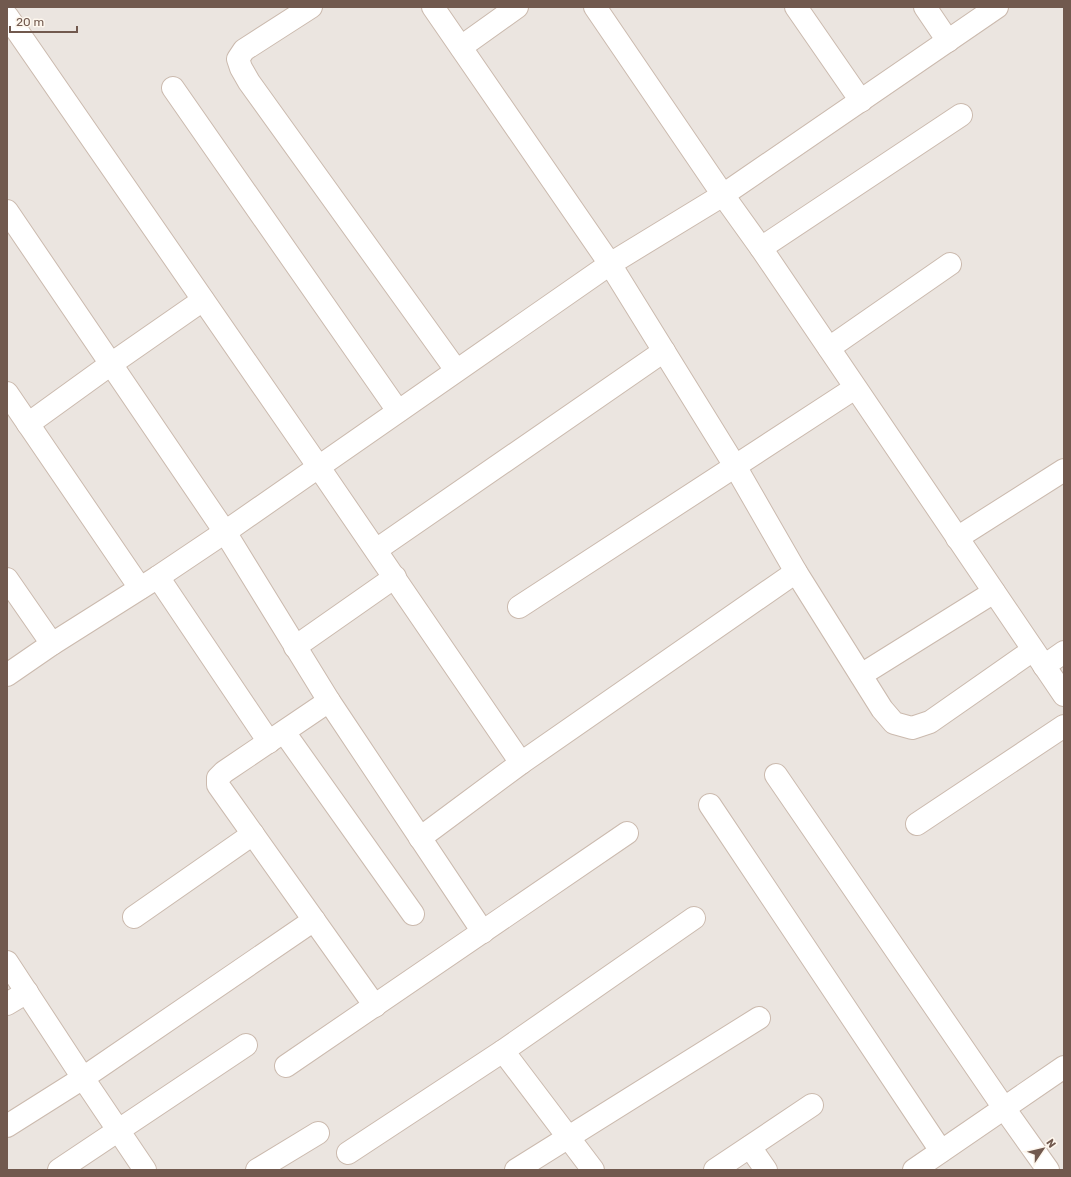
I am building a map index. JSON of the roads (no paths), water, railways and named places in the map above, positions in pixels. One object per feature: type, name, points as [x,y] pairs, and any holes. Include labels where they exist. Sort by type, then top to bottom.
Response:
[{"type":"street","points":[[311,7],[244,50],[238,59],[241,68],[249,82],[456,370]]},
{"type":"street","points":[[433,7],[610,264],[735,466],[796,572],[882,710],[894,723],[912,728],[930,722],[1038,658],[1064,652]]},
{"type":"street","points":[[461,47],[517,7]]},
{"type":"street","points":[[595,7],[723,195],[761,248],[1064,696]]},
{"type":"street","points":[[796,7],[861,101]]},
{"type":"street","points":[[924,7],[948,41]]},
{"type":"street","points":[[7,675],[224,532],[610,264],[723,195],[997,7]]},
{"type":"street","points":[[7,16],[395,577],[521,763]]},
{"type":"street","points":[[173,88],[398,411]]},
{"type":"street","points":[[761,248],[961,115]]},
{"type":"street","points":[[7,211],[224,532],[329,701],[483,932]]},
{"type":"street","points":[[828,348],[950,264]]},
{"type":"street","points":[[28,424],[203,300]]},
{"type":"street","points":[[376,550],[664,351]]},
{"type":"street","points":[[519,607],[855,388]]},
{"type":"street","points":[[7,393],[28,424],[149,582],[277,737],[413,914]]},
{"type":"street","points":[[957,538],[1064,470]]},
{"type":"street","points":[[420,838],[521,763],[796,572]]},
{"type":"street","points":[[295,646],[395,577]]},
{"type":"street","points":[[7,578],[52,644]]},
{"type":"street","points":[[861,675],[994,592]]},
{"type":"street","points":[[329,701],[224,772],[218,778],[218,785],[375,1006]]},
{"type":"street","points":[[917,824],[1064,726]]},
{"type":"street","points":[[776,775],[1048,1170]]},
{"type":"street","points":[[710,805],[941,1151]]},
{"type":"street","points":[[286,1066],[627,833]]},
{"type":"street","points":[[134,917],[253,834]]},
{"type":"street","points":[[348,1153],[503,1051],[694,918]]},
{"type":"street","points":[[7,1126],[83,1078],[314,920]]},
{"type":"street","points":[[7,962],[145,1170]]},
{"type":"street","points":[[7,1004],[27,992]]},
{"type":"street","points":[[516,1170],[759,1018]]},
{"type":"street","points":[[59,1170],[246,1045]]},
{"type":"street","points":[[503,1051],[593,1170]]},
{"type":"street","points":[[914,1170],[1064,1067]]},
{"type":"street","points":[[715,1170],[812,1105]]},
{"type":"street","points":[[257,1170],[318,1133]]},
{"type":"street","points":[[750,1147],[766,1170]]}]
